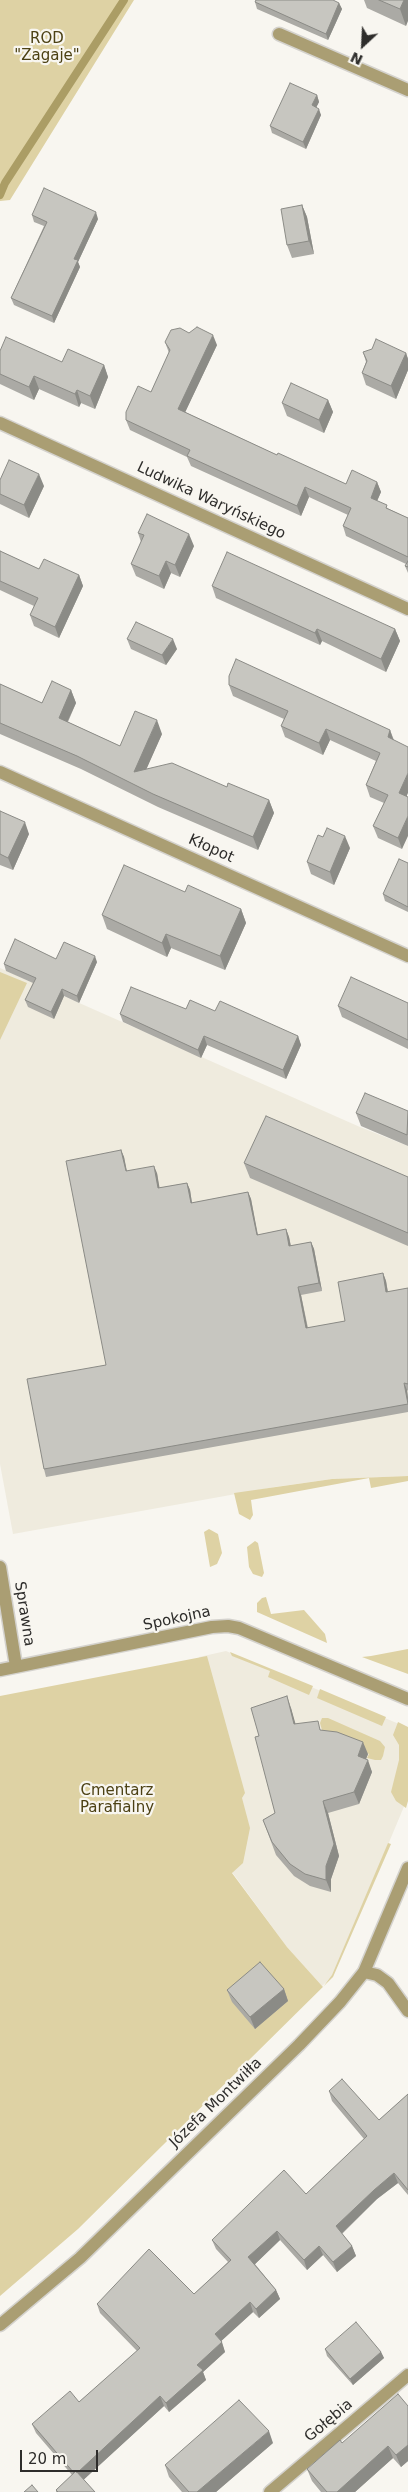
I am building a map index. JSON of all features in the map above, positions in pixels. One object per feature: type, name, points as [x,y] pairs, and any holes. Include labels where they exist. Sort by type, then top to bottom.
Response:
[{"type":"street","points":[[279,34],[408,90]]},
{"type":"street","name":"Ludwika Waryńskiego","points":[[0,423],[408,609]]},
{"type":"street","name":"Kłopot","points":[[0,772],[408,956]]},
{"type":"street","name":"Sprawna","points":[[0,1568],[16,1666]]},
{"type":"street","name":"Spokojna","points":[[0,1670],[212,1627],[228,1626],[239,1628],[408,1699]]},
{"type":"street","name":"Józefa Montwiłła","points":[[0,2325],[80,2258],[299,2046],[340,2002],[364,1972],[408,1868]]},
{"type":"street","points":[[364,1972],[377,1975],[388,1983],[408,2011]]},
{"type":"street","name":"Gołębia","points":[[270,2492],[408,2375]]},
{"type":"shaded area","points":[[0,968],[360,1127],[408,1146],[408,1476],[332,1479],[275,1487],[13,1534],[0,1464]]},
{"type":"shaded area","points":[[226,1651],[399,1724],[408,1797],[333,1976],[322,1986],[287,1947],[232,1872],[199,1657]]},
{"type":"green space","name":"ROD \"Zagaje\"","points":[[0,0],[134,0],[10,200],[0,201]]},
{"type":"green space","points":[[0,972],[27,983],[0,1040]]},
{"type":"green space","points":[[408,1476],[408,1481],[371,1488],[369,1478],[251,1500],[253,1515],[250,1520],[239,1514],[234,1493],[332,1479]]},
{"type":"green space","points":[[209,1529],[218,1534],[222,1553],[217,1564],[210,1567],[204,1532]]},
{"type":"green space","points":[[255,1541],[258,1543],[264,1573],[262,1577],[253,1574],[249,1567],[247,1547]]},
{"type":"green space","points":[[266,1597],[271,1614],[304,1610],[325,1634],[327,1643],[257,1612],[257,1603]]},
{"type":"green space","points":[[408,1649],[408,1674],[362,1657],[371,1656]]},
{"type":"green space","points":[[230,1652],[313,1686],[309,1695],[268,1677],[270,1671],[232,1656]]},
{"type":"green space","name":"Cmentarz Parafialny","points":[[207,1656],[245,1793],[242,1798],[250,1828],[243,1863],[232,1873],[287,1947],[323,1987],[78,2229],[0,2296],[0,1696]]},
{"type":"green space","points":[[320,1689],[386,1717],[382,1726],[317,1698]]},
{"type":"green space","points":[[322,1718],[328,1718],[380,1741],[385,1747],[381,1760],[367,1758],[369,1754],[357,1748],[325,1741],[320,1723]]},
{"type":"green space","points":[[398,1722],[408,1727],[408,1801],[406,1808],[396,1801],[391,1792],[399,1760],[399,1745],[393,1735]]},
{"type":"green space","points":[[388,1843],[391,1844],[333,1977],[323,1987],[332,1975]]},
{"type":"building","points":[[256,0],[333,0],[339,3],[326,34],[255,2]]},
{"type":"building","points":[[379,0],[404,0],[400,9]]},
{"type":"building","points":[[290,83],[317,95],[312,105],[319,109],[303,142],[270,126]]},
{"type":"building","points":[[44,188],[96,212],[74,259],[78,260],[52,316],[11,298],[47,222],[32,215]]},
{"type":"building","points":[[302,205],[309,241],[287,245],[281,209]]},
{"type":"building","points":[[197,327],[213,335],[178,409],[277,455],[278,453],[346,484],[352,470],[377,482],[371,498],[387,505],[386,508],[408,518],[408,557],[343,526],[351,508],[305,487],[297,506],[187,456],[190,450],[126,420],[126,412],[138,386],[151,392],[170,350],[165,342],[171,330],[180,328],[189,333]]},
{"type":"building","points":[[6,337],[62,362],[68,349],[104,365],[90,396],[77,390],[75,394],[34,376],[29,387],[0,374],[0,351]]},
{"type":"building","points":[[376,339],[406,353],[391,386],[362,373],[367,361],[363,352],[372,349]]},
{"type":"building","points":[[291,383],[328,400],[319,420],[282,403]]},
{"type":"building","points":[[9,460],[39,474],[24,505],[0,494],[0,480]]},
{"type":"building","points":[[147,514],[189,534],[175,565],[166,561],[159,576],[131,564],[144,535],[138,533]]},
{"type":"building","points":[[0,551],[39,569],[44,559],[79,575],[55,627],[30,615],[38,598],[0,581]]},
{"type":"building","points":[[227,552],[395,629],[381,659],[317,629],[315,633],[212,586]]},
{"type":"building","points":[[136,622],[173,639],[162,655],[127,639]]},
{"type":"building","points":[[236,659],[390,730],[388,737],[408,747],[408,773],[399,793],[408,797],[408,816],[398,838],[373,826],[388,795],[366,785],[380,753],[326,729],[319,743],[281,726],[288,711],[229,685],[229,676]]},
{"type":"building","points":[[52,681],[71,690],[59,718],[120,746],[135,711],[157,720],[134,772],[172,763],[227,787],[228,783],[269,800],[253,837],[153,794],[77,756],[0,723],[0,684],[42,703]]},
{"type":"building","points":[[0,811],[25,822],[8,858],[0,854]]},
{"type":"building","points":[[327,828],[345,836],[330,872],[307,862],[318,835],[323,837]]},
{"type":"building","points":[[399,859],[408,863],[408,907],[383,894]]},
{"type":"building","points":[[124,865],[185,892],[188,885],[241,909],[220,956],[166,934],[162,943],[102,915]]},
{"type":"building","points":[[15,939],[56,959],[64,942],[95,956],[77,996],[62,989],[51,1012],[25,1000],[36,978],[4,964]]},
{"type":"building","points":[[351,977],[408,1003],[408,1040],[338,1006]]},
{"type":"building","points":[[131,987],[186,1009],[190,1000],[215,1011],[220,1001],[298,1036],[283,1070],[204,1036],[198,1050],[120,1014]]},
{"type":"building","points":[[365,1093],[408,1111],[407,1135],[356,1113]]},
{"type":"building","points":[[266,1116],[408,1177],[408,1233],[244,1163]]},
{"type":"building","points":[[121,1150],[126,1171],[154,1166],[158,1188],[187,1183],[191,1203],[248,1192],[257,1235],[286,1229],[289,1246],[311,1242],[319,1283],[298,1287],[306,1328],[345,1321],[338,1282],[383,1273],[386,1292],[408,1288],[408,1384],[404,1383],[408,1404],[44,1469],[27,1379],[106,1365],[66,1161]]},
{"type":"building","points":[[287,1696],[294,1724],[318,1721],[320,1730],[337,1732],[363,1742],[358,1756],[368,1760],[354,1792],[323,1801],[334,1844],[326,1866],[326,1880],[305,1874],[290,1864],[272,1842],[263,1820],[275,1813],[255,1737],[259,1736],[251,1708]]},
{"type":"building","points":[[260,1962],[284,1989],[250,2017],[227,1990]]},
{"type":"building","points":[[342,2079],[379,2120],[408,2094],[408,2190],[394,2173],[336,2226],[352,2246],[333,2262],[319,2246],[304,2260],[277,2231],[248,2257],[276,2290],[256,2309],[250,2302],[215,2334],[222,2342],[197,2365],[203,2370],[166,2403],[160,2396],[77,2473],[76,2471],[74,2473],[32,2424],[70,2391],[79,2402],[140,2348],[97,2304],[149,2249],[194,2294],[231,2260],[212,2240],[284,2170],[306,2194],[367,2136],[329,2091]]},
{"type":"building","points":[[356,2322],[381,2352],[350,2379],[325,2349]]},
{"type":"building","points":[[398,2394],[408,2406],[408,2445],[396,2455],[388,2446],[337,2492],[327,2492],[307,2469],[340,2440],[342,2443]]},
{"type":"building","points":[[239,2400],[269,2431],[197,2492],[189,2492],[165,2465]]},
{"type":"building","points":[[76,2471],[95,2492],[58,2492],[56,2490]]},
{"type":"building","points":[[32,2485],[38,2492],[24,2492]]},
{"type":"waterway","points":[[0,195],[5,183],[124,0]]}]
